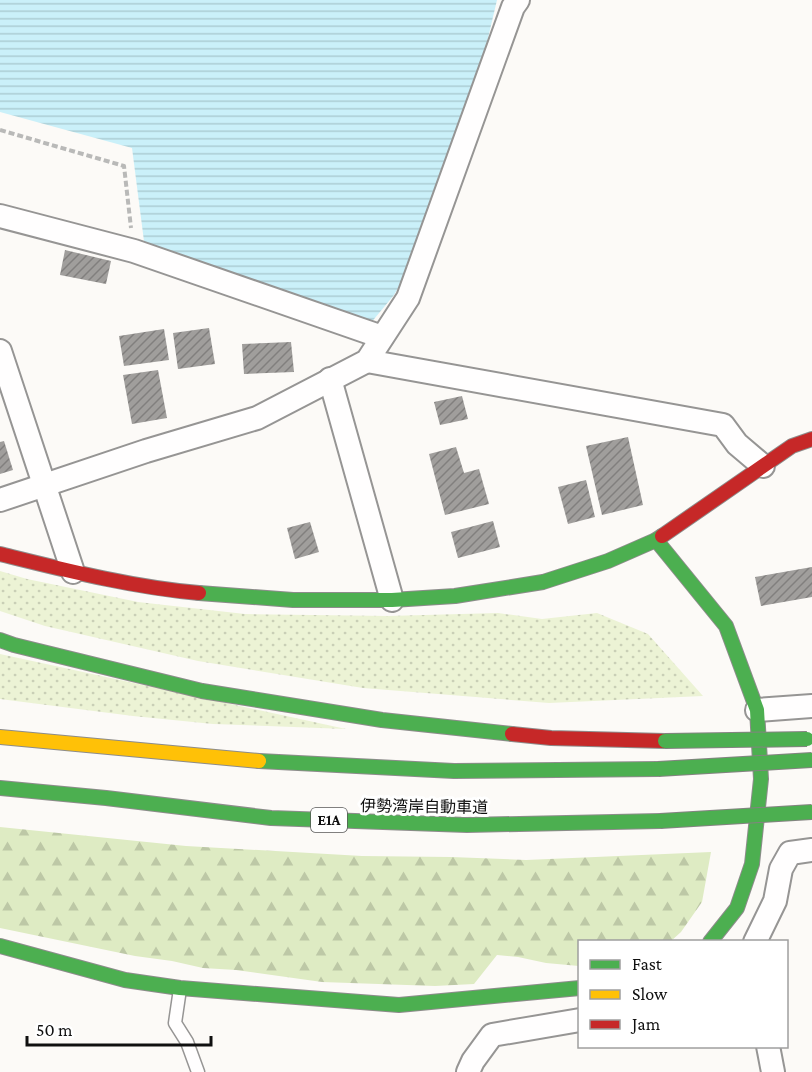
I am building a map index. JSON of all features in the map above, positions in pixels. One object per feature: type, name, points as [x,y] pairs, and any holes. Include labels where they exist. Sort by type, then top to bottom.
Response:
[{"type":"main road","points":[[0,554],[73,572],[167,590],[292,600],[392,600],[455,596],[543,582],[608,561],[656,540],[792,446],[812,439]]},
{"type":"main road","points":[[656,540],[726,626],[757,710],[761,779],[752,864],[737,908],[712,940]]},
{"type":"main road","points":[[0,640],[202,691],[382,720],[551,738],[665,741],[812,739]]},
{"type":"main road","points":[[0,737],[274,762],[454,771],[658,769],[812,760]]},
{"type":"main road","name":"伊勢湾岸自動車道","points":[[0,788],[271,818],[467,825],[660,821],[812,812]]},
{"type":"main road","points":[[0,946],[125,980],[180,988],[399,1005],[578,988]]},
{"type":"street","points":[[0,500],[146,451],[257,418],[367,361],[408,298],[513,7],[518,0]]},
{"type":"street","points":[[0,216],[134,251],[382,337]]},
{"type":"street","points":[[0,351],[73,572]]},
{"type":"street","points":[[367,361],[723,425],[737,444],[763,466]]},
{"type":"street","points":[[330,379],[392,600]]},
{"type":"street","points":[[757,710],[812,706]]},
{"type":"street","points":[[756,940],[775,901],[781,869],[790,853],[812,850]]},
{"type":"street","points":[[468,1072],[492,1035],[578,1020]]},
{"type":"street","points":[[768,1048],[773,1072]]},
{"type":"lane","points":[[180,988],[175,1023],[187,1042],[198,1072]]},
{"type":"path","points":[[0,130],[124,166],[134,251]]},
{"type":"green space","points":[[0,571],[27,579],[138,602],[245,614],[388,616],[498,613],[542,619],[597,613],[648,634],[703,696],[549,703],[363,688],[198,661],[45,626],[0,611]]},
{"type":"green space","points":[[0,654],[346,729],[213,724],[0,699]]},
{"type":"green space","points":[[0,827],[186,846],[362,856],[526,860],[711,852],[702,902],[681,932],[672,940],[578,940],[578,966],[497,955],[474,984],[435,986],[322,982],[236,970],[203,968],[0,928]]},
{"type":"water","points":[[0,0],[497,0],[484,55],[411,266],[394,295],[370,324],[145,249],[132,148],[0,112]]},
{"type":"building","points":[[65,250],[111,261],[106,284],[60,275]]},
{"type":"building","points":[[209,328],[215,364],[178,369],[173,333]]},
{"type":"building","points":[[164,329],[169,360],[124,366],[119,336]]},
{"type":"building","points":[[291,342],[294,372],[244,374],[242,344]]},
{"type":"building","points":[[158,370],[167,418],[132,424],[123,375]]},
{"type":"building","points":[[462,396],[468,419],[440,425],[434,402]]},
{"type":"building","points":[[628,437],[643,505],[602,515],[586,446]]},
{"type":"building","points":[[4,441],[13,470],[0,474],[0,442]]},
{"type":"building","points":[[456,447],[464,473],[479,469],[489,504],[445,515],[429,454]]},
{"type":"building","points":[[586,480],[595,517],[568,524],[558,487]]},
{"type":"building","points":[[493,521],[500,547],[458,558],[451,532]]},
{"type":"building","points":[[310,522],[319,552],[295,559],[287,528]]},
{"type":"building","points":[[812,567],[812,597],[761,606],[755,577]]},
{"type":"traffic: fast","points":[[199,593],[293,600],[392,600],[455,596],[543,582],[608,561],[662,536]]},
{"type":"traffic: fast","points":[[656,540],[726,626],[757,710],[761,779],[752,864],[737,908],[712,940]]},
{"type":"traffic: fast","points":[[0,640],[202,691],[382,720],[512,734]]},
{"type":"traffic: fast","points":[[665,741],[807,739]]},
{"type":"traffic: fast","points":[[658,769],[812,760]]},
{"type":"traffic: fast","points":[[259,761],[454,771],[658,769]]},
{"type":"traffic: fast","points":[[0,788],[271,818],[467,825],[660,821]]},
{"type":"traffic: fast","points":[[660,821],[812,812]]},
{"type":"traffic: fast","points":[[0,946],[125,980],[180,988],[399,1005],[578,988]]},
{"type":"traffic: slow","points":[[0,737],[259,761]]},
{"type":"traffic: jam","points":[[662,536],[792,446],[812,439]]},
{"type":"traffic: jam","points":[[0,554],[123,582],[199,593]]},
{"type":"traffic: jam","points":[[512,734],[551,738],[665,741]]}]
